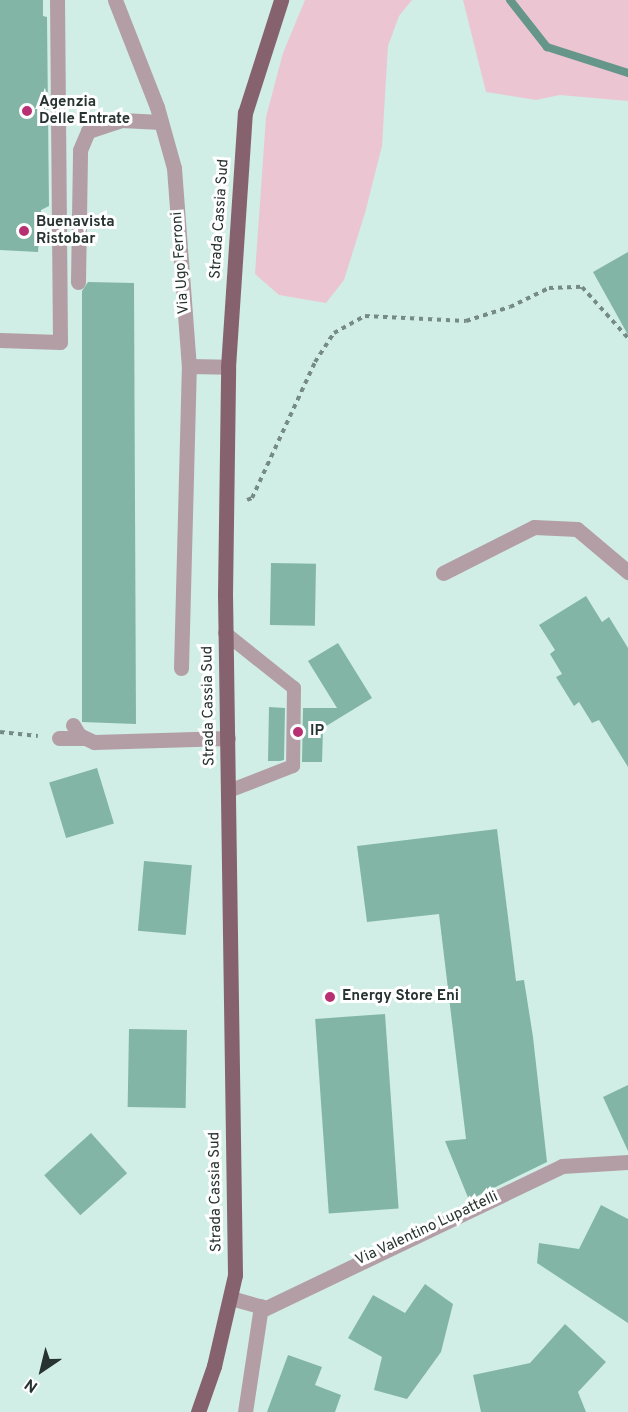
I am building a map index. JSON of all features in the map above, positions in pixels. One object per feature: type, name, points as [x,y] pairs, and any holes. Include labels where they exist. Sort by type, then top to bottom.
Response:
[{"type":"main road","name":"Strada Cassia Sud","points":[[198,1412],[231,1298],[235,1275],[225,633],[228,367],[245,113],[281,0]]},
{"type":"street","points":[[0,340],[60,342],[57,0]]},
{"type":"street","name":"Via Ugo Ferroni","points":[[115,0],[161,122],[174,168],[189,366],[181,668]]},
{"type":"street","points":[[78,282],[80,150],[88,131],[121,120],[161,122]]},
{"type":"street","points":[[189,366],[228,367]]},
{"type":"street","points":[[443,573],[534,527],[577,529],[628,572]]},
{"type":"street","points":[[73,725],[84,738]]},
{"type":"street","points":[[59,738],[84,738],[94,742],[228,738]]},
{"type":"street","name":"Via Valentino Lupattelli","points":[[261,1306],[266,1308],[562,1166],[628,1162]]},
{"type":"street","points":[[231,1298],[261,1306],[245,1412]]},
{"type":"lane","points":[[225,633],[294,688],[293,766],[229,791]]},
{"type":"path","points":[[226,510],[252,498],[315,362],[334,333],[365,316],[466,321],[510,307],[549,288],[582,286],[628,338]]},
{"type":"path","points":[[0,732],[59,738]]},
{"type":"shaded area","points":[[305,0],[412,0],[399,16],[388,46],[382,146],[365,213],[344,280],[326,303],[279,295],[255,274],[266,117],[283,53]]},
{"type":"shaded area","points":[[463,0],[628,0],[628,101],[560,95],[536,100],[486,92]]},
{"type":"building","name":"Agenzia Delle Entrate","points":[[0,0],[43,0],[43,16],[47,17],[49,206],[41,210],[38,252],[0,250]]},
{"type":"building","points":[[628,252],[628,335],[593,272]]},
{"type":"building","points":[[88,282],[134,283],[136,724],[82,722],[82,291]]},
{"type":"building","points":[[271,563],[316,564],[315,626],[270,625]]},
{"type":"building","points":[[586,596],[602,622],[609,617],[628,648],[628,767],[599,720],[592,723],[579,702],[574,706],[556,677],[562,674],[550,654],[555,650],[539,625]]},
{"type":"building","points":[[338,643],[372,698],[323,728],[322,762],[302,762],[303,708],[337,708],[308,661]]},
{"type":"building","points":[[269,707],[285,708],[284,760],[280,761],[268,761]]},
{"type":"building","points":[[97,768],[114,823],[66,838],[49,783]]},
{"type":"building","points":[[497,829],[516,981],[524,980],[533,1037],[547,1162],[469,1200],[445,1141],[466,1139],[439,914],[367,922],[357,846]]},
{"type":"building","points":[[144,861],[192,865],[186,935],[138,931]]},
{"type":"building","points":[[385,1014],[399,1209],[329,1213],[315,1019]]},
{"type":"building","points":[[129,1029],[187,1030],[186,1108],[128,1107]]},
{"type":"building","points":[[628,1085],[628,1151],[603,1097]]},
{"type":"building","points":[[91,1133],[127,1173],[80,1215],[44,1175]]},
{"type":"building","points":[[601,1205],[628,1219],[628,1323],[537,1263],[539,1243],[579,1249]]},
{"type":"building","points":[[425,1284],[453,1304],[441,1352],[407,1399],[374,1390],[382,1357],[348,1338],[373,1295],[405,1313]]},
{"type":"building","points":[[565,1324],[606,1362],[578,1392],[586,1412],[481,1412],[473,1375],[530,1363]]},
{"type":"building","points":[[288,1355],[322,1367],[315,1385],[341,1395],[335,1412],[267,1412]]},
{"type":"waterway","points":[[510,0],[547,47],[628,73]]},
{"type":"place","name":"Agenzia Delle Entrate","points":[[27,111]]},
{"type":"place","name":"Buenavista Ristobar","points":[[24,231]]},
{"type":"place","name":"IP","points":[[298,732]]},
{"type":"place","name":"Energy Store Eni","points":[[330,997]]}]
